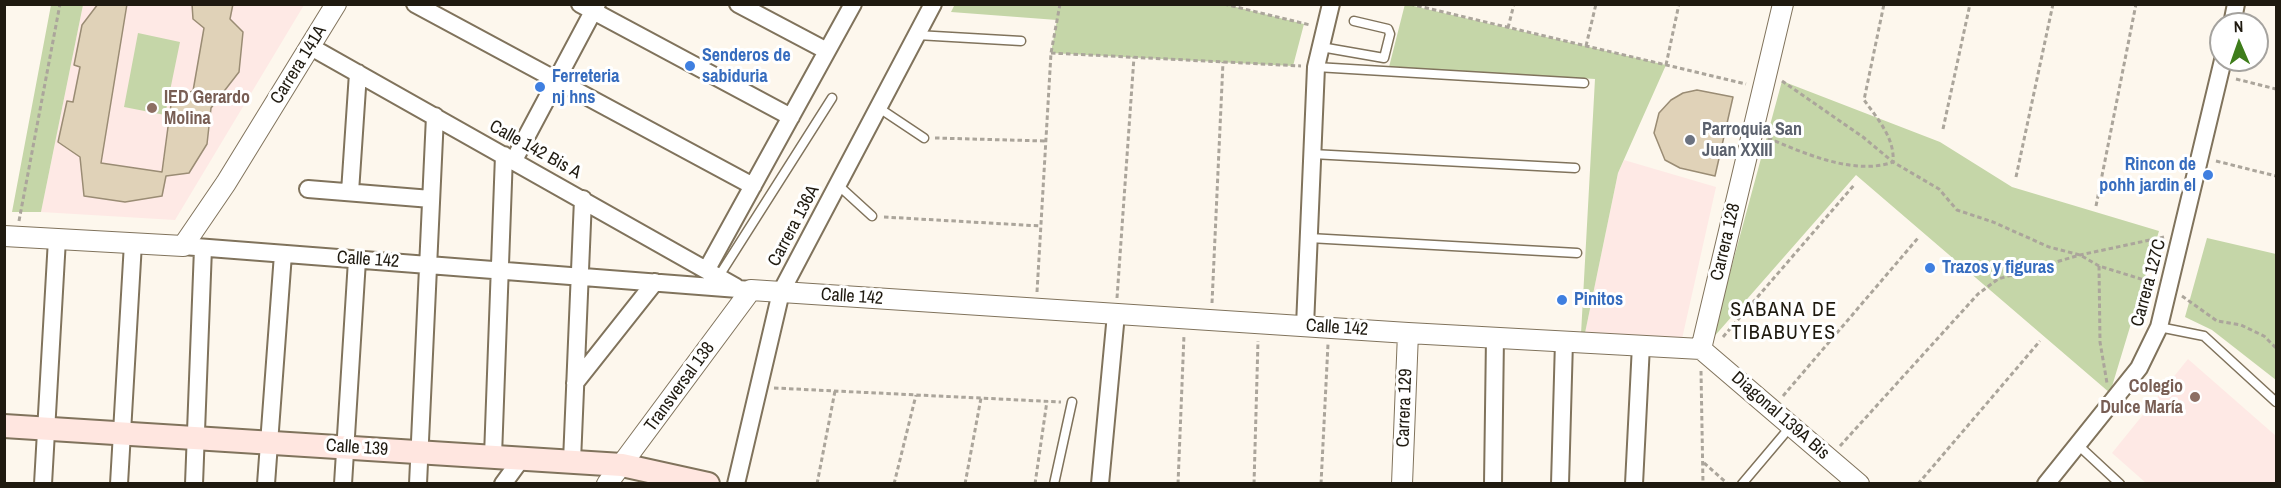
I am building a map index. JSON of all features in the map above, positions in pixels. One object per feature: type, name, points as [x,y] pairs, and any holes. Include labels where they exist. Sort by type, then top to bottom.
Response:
[{"type":"main road","name":"Calle 139","points":[[4,426],[622,465],[651,477],[708,483]]},
{"type":"street","name":"Carrera 141A","points":[[183,246],[232,173],[336,4]]},
{"type":"street","points":[[415,4],[753,186]]},
{"type":"street","points":[[738,4],[827,51]]},
{"type":"street","points":[[713,273],[753,186],[853,4]]},
{"type":"street","name":"Carrera 136A","points":[[736,483],[781,292],[933,4]]},
{"type":"street","points":[[1305,326],[1316,67],[1331,4]]},
{"type":"street","name":"Carrera 128","points":[[1705,352],[1752,131],[1782,4]]},
{"type":"street","points":[[494,456],[500,271],[509,158],[557,81],[590,7],[791,117]]},
{"type":"street","name":"Calle 142 Bis A","points":[[311,46],[745,289]]},
{"type":"street","name":"Carrera 127C","points":[[2046,483],[2139,368],[2159,327],[2220,72]]},
{"type":"street","points":[[350,192],[358,73]]},
{"type":"street","points":[[418,483],[435,116]]},
{"type":"street","points":[[308,189],[431,199]]},
{"type":"street","points":[[572,461],[583,199]]},
{"type":"street","name":"Calle 142","points":[[10,236],[183,246],[781,292],[1408,333],[1641,345],[1705,352]]},
{"type":"street","points":[[43,483],[57,239]]},
{"type":"street","points":[[119,483],[133,243]]},
{"type":"street","points":[[194,483],[203,248]]},
{"type":"street","points":[[266,483],[283,254]]},
{"type":"street","points":[[343,483],[357,260]]},
{"type":"street","points":[[575,383],[655,282]]},
{"type":"street","name":"Transversal 138","points":[[607,483],[745,289]]},
{"type":"street","points":[[1100,483],[1116,314]]},
{"type":"street","name":"Carrera 129","points":[[1402,483],[1408,333]]},
{"type":"street","points":[[1492,483],[1495,337]]},
{"type":"street","points":[[1560,483],[1564,341]]},
{"type":"street","points":[[1634,483],[1641,345]]},
{"type":"street","name":"Diagonal 139A Bis","points":[[1705,352],[1858,483]]},
{"type":"street","points":[[503,483],[522,458]]},
{"type":"lane","points":[[1321,47],[1384,58],[1390,34],[1388,29],[1354,21]]},
{"type":"lane","points":[[917,35],[1021,41]]},
{"type":"lane","points":[[1316,67],[1584,83]]},
{"type":"lane","points":[[713,273],[832,98]]},
{"type":"lane","points":[[879,108],[924,138]]},
{"type":"lane","points":[[1312,154],[1575,168]]},
{"type":"lane","points":[[838,185],[872,216]]},
{"type":"lane","points":[[1309,238],[1577,253]]},
{"type":"lane","points":[[2159,327],[2204,336],[2277,402]]},
{"type":"lane","points":[[1054,483],[1072,402]]},
{"type":"lane","points":[[1742,483],[1791,426]]},
{"type":"lane","points":[[2078,445],[2120,483]]},
{"type":"path","points":[[10,236],[60,4]]},
{"type":"path","points":[[1036,309],[1051,52],[1060,4]]},
{"type":"path","points":[[1224,4],[1325,29]]},
{"type":"path","points":[[1410,4],[1666,65],[1764,80],[1803,93],[1893,162],[1939,189],[1957,210],[1993,222],[2049,246],[2080,255],[2099,266],[2169,288],[2217,321],[2241,325],[2264,336],[2277,348]]},
{"type":"path","points":[[1434,10],[1435,4]]},
{"type":"path","points":[[1509,28],[1514,4]]},
{"type":"path","points":[[1586,46],[1596,4]]},
{"type":"path","points":[[1666,65],[1679,4]]},
{"type":"path","points":[[1884,4],[1864,100],[1882,124],[1894,150],[1893,162]]},
{"type":"path","points":[[1943,129],[1970,4]]},
{"type":"path","points":[[2016,177],[2053,4]]},
{"type":"path","points":[[2096,206],[2136,4]]},
{"type":"path","points":[[1051,52],[1316,67]]},
{"type":"path","points":[[1116,314],[1134,57]]},
{"type":"path","points":[[1211,320],[1223,62]]},
{"type":"path","points":[[2232,72],[2277,89]]},
{"type":"path","points":[[1752,131],[1786,145],[1848,164],[1871,168],[1893,162]]},
{"type":"path","points":[[924,138],[1046,141]]},
{"type":"path","points":[[2200,158],[2277,176]]},
{"type":"path","points":[[1703,483],[1705,352],[1855,184]]},
{"type":"path","points":[[872,216],[1041,226]]},
{"type":"path","points":[[1829,458],[1978,294],[1998,279],[2145,239],[2181,236]]},
{"type":"path","points":[[1771,409],[1918,238]]},
{"type":"path","points":[[2099,266],[2100,342],[2110,405]]},
{"type":"path","points":[[1178,483],[1185,318]]},
{"type":"path","points":[[1254,483],[1259,323]]},
{"type":"path","points":[[1321,483],[1329,327]]},
{"type":"path","points":[[1918,483],[2040,341]]},
{"type":"path","points":[[759,388],[1072,402]]},
{"type":"path","points":[[817,483],[835,391]]},
{"type":"path","points":[[894,483],[916,395]]},
{"type":"path","points":[[965,483],[981,398]]},
{"type":"path","points":[[1035,483],[1047,401]]},
{"type":"path","points":[[1703,462],[1728,483]]},
{"type":"shaded area","name":"IED Gerardo Molina","points":[[83,5],[304,5],[175,220],[41,212]]},
{"type":"shaded area","points":[[1624,160],[1716,187],[1682,339],[1585,333],[1618,173]]},
{"type":"shaded area","name":"Colegio Dulce María","points":[[2188,359],[2276,436],[2276,483],[2146,483],[2112,453]]},
{"type":"green space","points":[[955,4],[1224,4],[1304,24],[1293,66],[1051,53],[1057,20],[951,12]]},
{"type":"green space","points":[[1405,4],[1666,65],[1618,173],[1585,333],[1581,334],[1595,79],[1389,67]]},
{"type":"green space","points":[[51,5],[83,5],[41,212],[12,212]]},
{"type":"green space","points":[[138,33],[180,42],[165,115],[124,107]]},
{"type":"green space","points":[[1782,81],[1940,142],[2012,187],[2159,231],[2110,393],[1856,175],[1712,339]]},
{"type":"green space","points":[[2207,238],[2276,254],[2276,380],[2212,330],[2185,317]]},
{"type":"building","points":[[98,4],[127,4],[101,163],[162,172],[172,97],[193,91],[204,28],[193,19],[192,4],[233,4],[230,19],[243,32],[239,72],[211,108],[207,144],[189,173],[166,176],[162,196],[125,202],[84,196],[80,157],[58,142],[67,101],[73,102],[80,67],[74,65],[82,25]]},
{"type":"building","name":"Parroquia San Juan XXIII","points":[[1697,90],[1733,97],[1715,176],[1680,168],[1665,160],[1654,133],[1659,113],[1671,100],[1683,93]]},
{"type":"place","name":"Senderos de sabiduria","points":[[690,66]]},
{"type":"place","name":"Ferreteria nj hns","points":[[540,87]]},
{"type":"place","name":"IED Gerardo Molina","points":[[152,108]]},
{"type":"place","name":"Parroquia San Juan XXIII","points":[[1690,140]]},
{"type":"place","name":"Rincon de pohh jardin el","points":[[2208,175]]},
{"type":"place","name":"Trazos y figuras","points":[[1930,268]]},
{"type":"place","name":"Pinitos","points":[[1562,300]]},
{"type":"place","name":"Colegio Dulce María","points":[[2195,397]]},
{"type":"district","name":"SABANA DE TIBABUYES","points":[[1784,322]]}]
